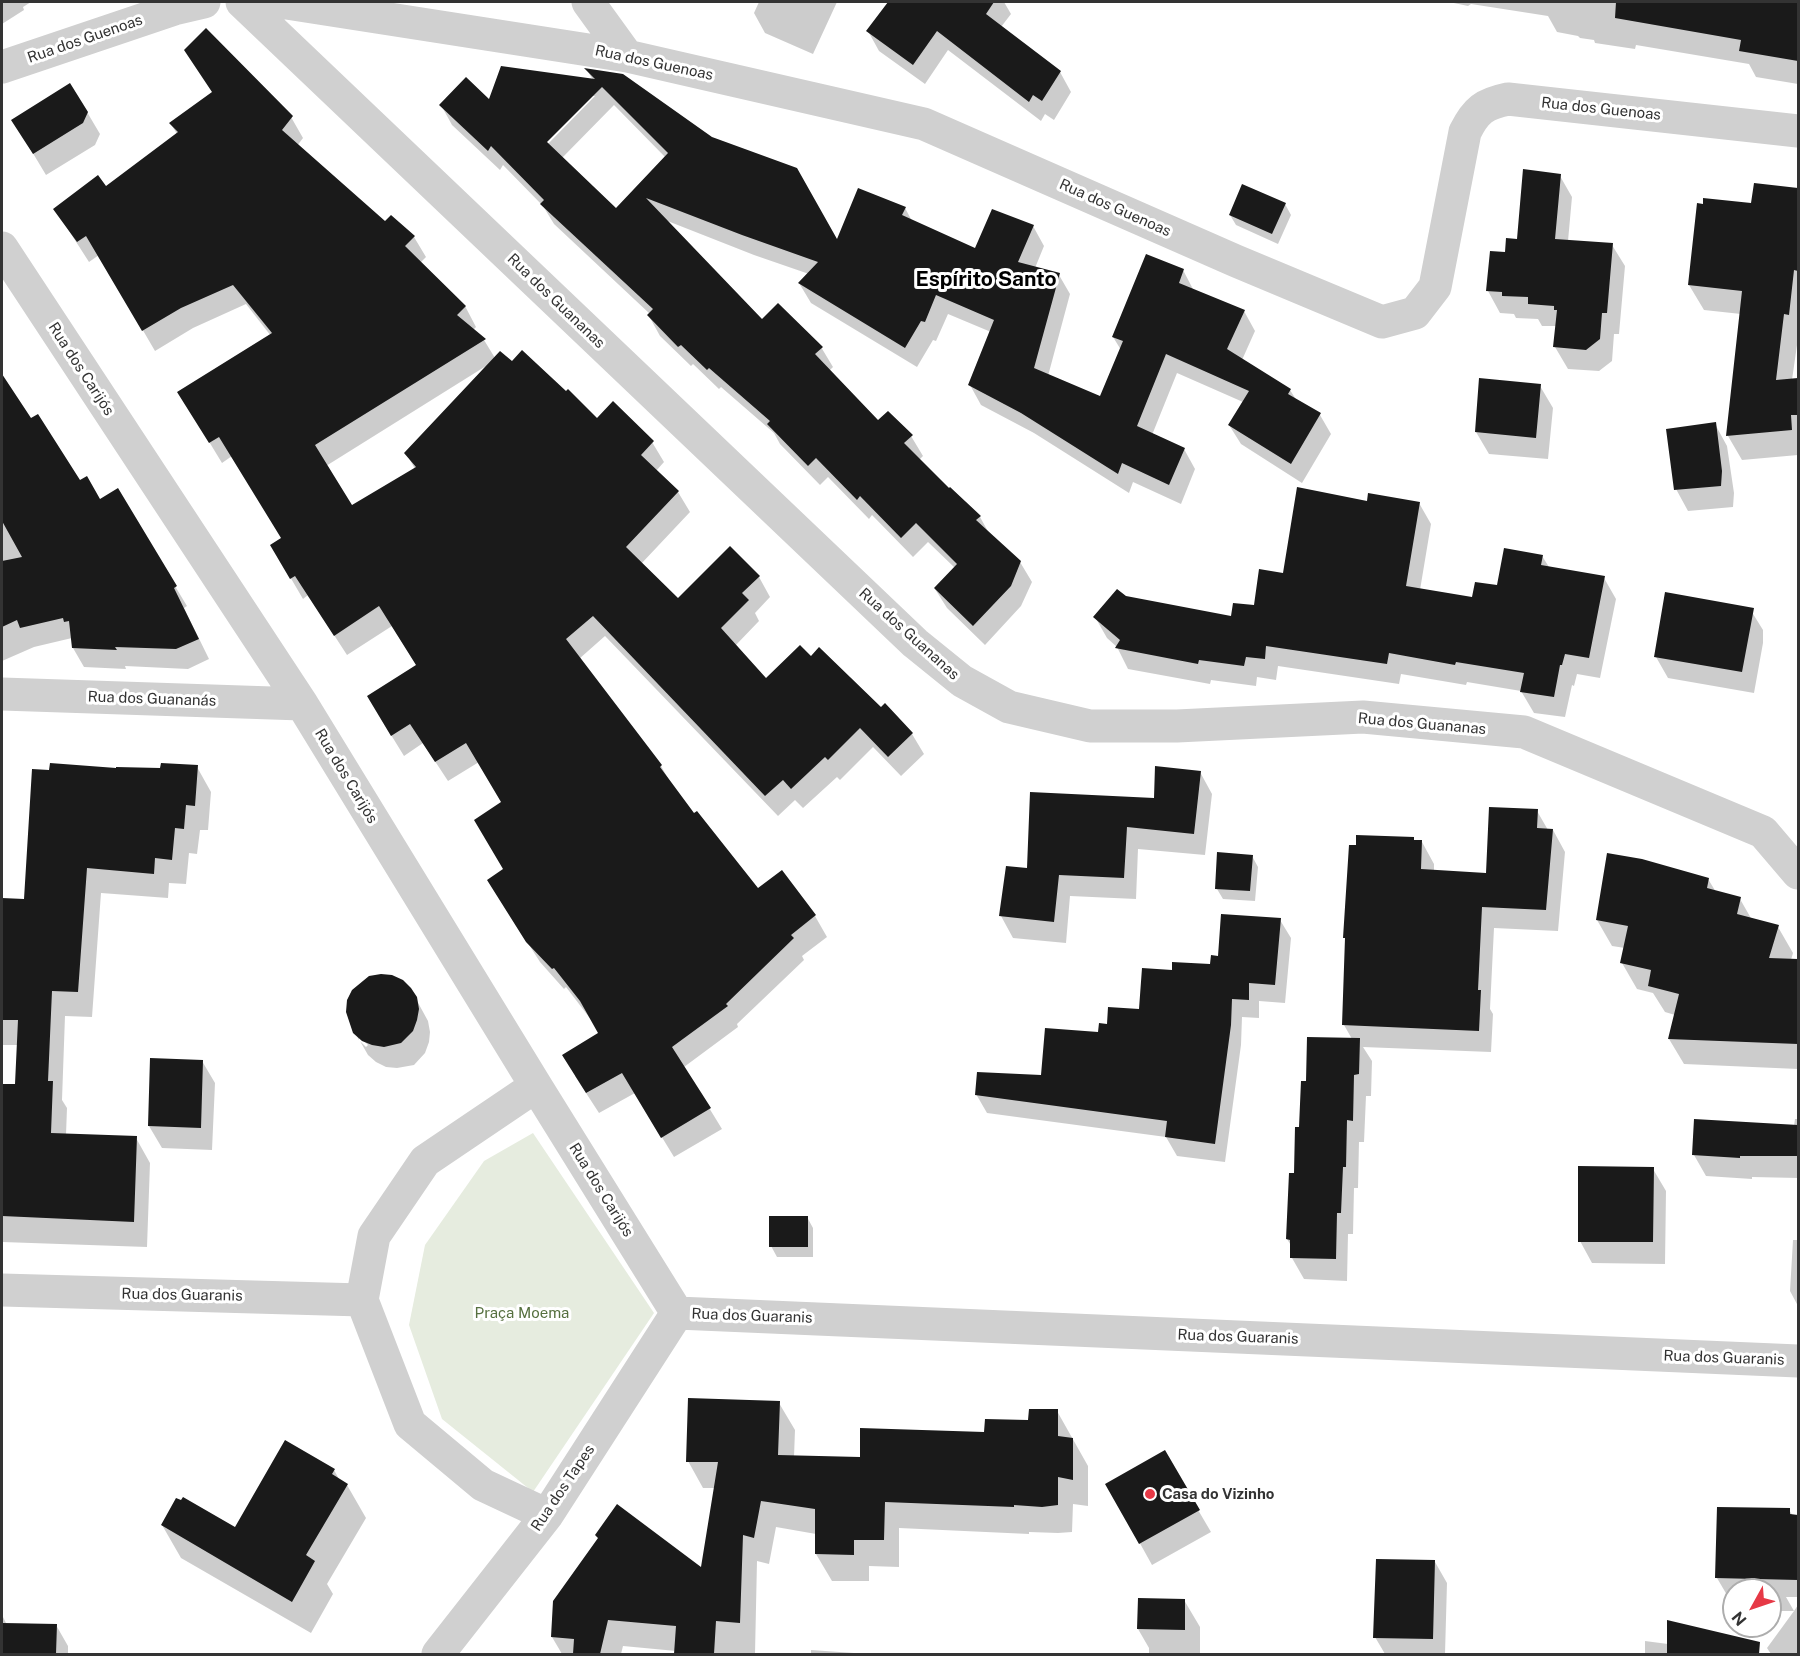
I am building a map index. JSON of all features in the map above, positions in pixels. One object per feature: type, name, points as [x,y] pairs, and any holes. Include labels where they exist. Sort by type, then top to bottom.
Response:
[{"type":"street","name":"Rua dos Guenoas","points":[[2,67],[174,9],[204,2]]},
{"type":"street","name":"Rua dos Guananas","points":[[242,2],[915,643],[962,681],[1009,707],[1090,726],[1177,726],[1363,717],[1524,732],[1763,832],[1798,873]]},
{"type":"street","name":"Rua dos Guenoas","points":[[280,2],[627,56],[924,123],[1236,261],[1382,322],[1415,313],[1435,287],[1465,132],[1481,107],[1508,99],[1798,131]]},
{"type":"street","points":[[588,2],[627,56]]},
{"type":"street","name":"Rua dos Carijós","points":[[2,248],[302,704],[677,1313]]},
{"type":"street","name":"Rua dos Guananás","points":[[2,694],[302,704]]},
{"type":"street","points":[[536,1086],[425,1161],[374,1236],[362,1300],[410,1424],[483,1485],[547,1515]]},
{"type":"street","name":"Rua dos Guaranis","points":[[2,1290],[362,1300]]},
{"type":"street","name":"Rua dos Guaranis","points":[[677,1313],[1798,1361]]},
{"type":"street","name":"Rua dos Tapes","points":[[438,1654],[547,1515],[677,1313]]},
{"type":"green space","name":"Praça Moema","points":[[533,1133],[654,1313],[533,1492],[442,1419],[409,1325],[425,1245],[484,1161]]},
{"type":"building","points":[[888,2],[994,2],[986,14],[1061,71],[1042,101],[1033,95],[1029,102],[937,31],[913,65],[866,31]]},
{"type":"building","points":[[1616,2],[1798,2],[1798,61],[1739,51],[1741,40],[1615,18]]},
{"type":"building","points":[[206,28],[293,116],[282,130],[385,221],[391,215],[415,236],[405,246],[466,306],[457,315],[486,339],[315,445],[352,505],[416,467],[404,453],[500,351],[512,361],[522,350],[566,391],[568,389],[597,418],[613,401],[654,441],[641,455],[679,491],[626,547],[678,598],[730,546],[760,576],[742,593],[749,600],[721,628],[766,678],[800,645],[811,656],[819,647],[881,707],[885,703],[913,733],[888,757],[860,728],[828,760],[825,757],[791,789],[783,780],[765,796],[593,616],[566,639],[662,765],[660,767],[694,813],[697,811],[758,888],[782,870],[816,915],[791,935],[794,938],[726,1004],[728,1006],[672,1047],[711,1108],[661,1138],[622,1073],[586,1093],[562,1055],[598,1033],[580,1001],[554,968],[552,969],[526,942],[487,880],[503,869],[474,820],[501,802],[466,743],[435,762],[410,724],[391,736],[367,696],[416,665],[379,606],[334,636],[295,576],[290,579],[270,545],[281,538],[219,437],[209,443],[177,392],[272,333],[233,285],[181,308],[142,331],[86,236],[77,242],[53,209],[98,175],[106,186],[178,132],[169,123],[212,92],[184,50]]},
{"type":"building","points":[[501,66],[595,79],[584,68],[623,74],[712,137],[797,168],[837,239],[858,188],[906,207],[902,215],[975,248],[992,209],[1034,225],[1018,262],[1060,273],[1034,368],[1100,396],[1123,341],[1112,337],[1146,254],[1184,269],[1179,283],[1245,310],[1227,349],[1291,389],[1288,394],[1321,413],[1291,464],[1228,425],[1249,391],[1166,354],[1137,426],[1185,448],[1169,485],[1122,463],[1118,474],[1021,413],[968,385],[994,320],[936,295],[925,322],[921,321],[905,348],[798,283],[818,262],[646,198],[762,319],[778,303],[823,347],[815,354],[878,420],[888,411],[913,435],[904,443],[981,516],[976,520],[1021,561],[1011,586],[973,626],[934,588],[957,564],[916,523],[901,538],[860,496],[857,500],[816,458],[808,466],[767,424],[770,421],[709,368],[707,370],[681,345],[678,347],[647,315],[653,309],[540,204],[544,200],[491,146],[488,151],[439,105],[466,77],[489,99]],"holes":[[[602,87],[668,153],[616,208],[547,142]]]},
{"type":"building","points":[[70,83],[88,112],[83,123],[33,154],[11,120]]},
{"type":"building","points":[[1523,169],[1561,174],[1555,239],[1613,243],[1607,313],[1602,313],[1600,339],[1586,350],[1553,347],[1557,310],[1554,310],[1554,306],[1528,304],[1528,297],[1502,296],[1502,292],[1486,291],[1490,251],[1505,252],[1506,238],[1517,239]]},
{"type":"building","points":[[1754,183],[1798,188],[1798,271],[1794,270],[1789,315],[1784,314],[1776,380],[1798,378],[1798,415],[1791,415],[1792,430],[1726,436],[1742,291],[1688,285],[1697,203],[1703,204],[1703,198],[1751,203]]},
{"type":"building","points":[[1242,184],[1286,203],[1272,234],[1229,215]]},
{"type":"building","points":[[2,374],[31,418],[38,414],[80,480],[87,476],[100,499],[118,488],[177,586],[174,588],[199,639],[176,649],[72,648],[69,621],[64,622],[63,618],[20,628],[17,620],[2,627],[2,561],[22,557],[2,521]]},
{"type":"building","points":[[1479,378],[1541,384],[1536,438],[1475,432]]},
{"type":"building","points":[[1716,422],[1722,471],[1721,486],[1674,490],[1666,429]]},
{"type":"building","points":[[1297,487],[1367,501],[1368,493],[1420,502],[1406,586],[1472,597],[1475,582],[1497,585],[1504,548],[1543,555],[1541,565],[1605,576],[1589,658],[1565,654],[1562,665],[1560,665],[1554,697],[1520,692],[1524,673],[1456,662],[1455,665],[1389,653],[1387,664],[1266,646],[1265,659],[1246,657],[1244,666],[1199,660],[1198,664],[1115,648],[1120,640],[1093,617],[1117,589],[1126,596],[1231,616],[1233,603],[1254,605],[1259,569],[1283,573]]},
{"type":"building","points":[[1665,592],[1754,608],[1742,672],[1654,657]]},
{"type":"building","points":[[50,763],[116,768],[160,768],[161,763],[198,765],[195,806],[186,805],[184,829],[175,828],[172,860],[155,858],[154,874],[87,868],[78,992],[52,991],[48,1081],[53,1081],[51,1133],[137,1136],[134,1222],[2,1216],[2,1084],[15,1084],[18,1020],[2,1020],[2,898],[24,899],[32,769],[49,770]]},
{"type":"building","points":[[1155,766],[1201,771],[1194,834],[1127,827],[1124,878],[1059,875],[1054,922],[999,916],[1006,866],[1027,868],[1030,792],[1154,798]]},
{"type":"building","points":[[1489,807],[1538,809],[1537,828],[1553,829],[1546,910],[1482,907],[1478,990],[1481,990],[1479,1031],[1342,1025],[1345,938],[1343,938],[1349,845],[1356,845],[1356,835],[1414,837],[1414,840],[1422,840],[1421,869],[1486,873]]},
{"type":"building","points":[[1217,852],[1253,855],[1250,891],[1215,889]]},
{"type":"building","points":[[1607,853],[1642,859],[1709,878],[1707,888],[1741,897],[1737,914],[1779,925],[1769,958],[1798,959],[1798,1044],[1668,1039],[1679,994],[1648,986],[1651,970],[1620,963],[1628,926],[1596,920]]},
{"type":"building","points":[[1221,914],[1281,918],[1275,985],[1249,983],[1249,1000],[1232,999],[1231,1025],[1215,1144],[1165,1137],[1167,1121],[975,1095],[977,1072],[1041,1075],[1045,1028],[1098,1032],[1099,1023],[1107,1024],[1108,1007],[1139,1009],[1142,968],[1172,970],[1172,962],[1210,964],[1211,955],[1218,956]]},
{"type":"building","points":[[392,975],[403,980],[417,997],[419,1009],[413,1031],[401,1043],[384,1047],[362,1041],[353,1033],[346,1012],[347,1000],[352,990],[369,976]]},
{"type":"building","points":[[1307,1037],[1360,1038],[1359,1074],[1354,1075],[1353,1121],[1347,1120],[1346,1167],[1343,1167],[1341,1213],[1337,1213],[1336,1259],[1290,1258],[1290,1240],[1286,1239],[1289,1173],[1294,1173],[1295,1127],[1299,1127],[1301,1081],[1306,1081]]},
{"type":"building","points":[[150,1058],[203,1060],[201,1128],[148,1126]]},
{"type":"building","points":[[1694,1119],[1798,1125],[1798,1156],[1740,1156],[1740,1158],[1692,1155]]},
{"type":"building","points":[[1578,1166],[1654,1167],[1653,1242],[1578,1242]]},
{"type":"building","points":[[769,1216],[808,1216],[808,1247],[769,1247]]},
{"type":"building","points":[[688,1398],[780,1401],[778,1455],[860,1457],[860,1428],[984,1432],[985,1419],[1028,1420],[1029,1409],[1058,1409],[1058,1436],[1073,1438],[1073,1480],[1058,1477],[1058,1505],[1042,1507],[885,1502],[884,1540],[854,1540],[854,1555],[815,1554],[815,1509],[761,1501],[754,1538],[743,1535],[740,1623],[716,1621],[714,1654],[674,1654],[676,1626],[608,1620],[600,1654],[573,1654],[574,1639],[551,1637],[553,1601],[598,1538],[595,1535],[617,1504],[701,1567],[718,1462],[686,1462]]},
{"type":"building","points":[[285,1440],[335,1469],[332,1474],[348,1484],[306,1555],[315,1561],[292,1602],[161,1525],[176,1498],[181,1500],[183,1497],[235,1527]]},
{"type":"building","points":[[1165,1450],[1200,1510],[1139,1544],[1105,1484]]},
{"type":"building","points":[[1717,1507],[1790,1508],[1790,1514],[1798,1515],[1798,1580],[1715,1578]]},
{"type":"building","points":[[1376,1559],[1435,1560],[1433,1639],[1373,1638]]},
{"type":"building","points":[[1138,1598],[1185,1599],[1185,1630],[1137,1629]]},
{"type":"building","points":[[1667,1620],[1722,1633],[1722,1638],[1743,1638],[1760,1642],[1759,1654],[1667,1654]]},
{"type":"building","points":[[2,1623],[57,1624],[56,1654],[2,1654]]},
{"type":"place","name":"Casa do Vizinho","points":[[1150,1494]]},
{"type":"district","name":"Espírito Santo","points":[[986,280]]}]
